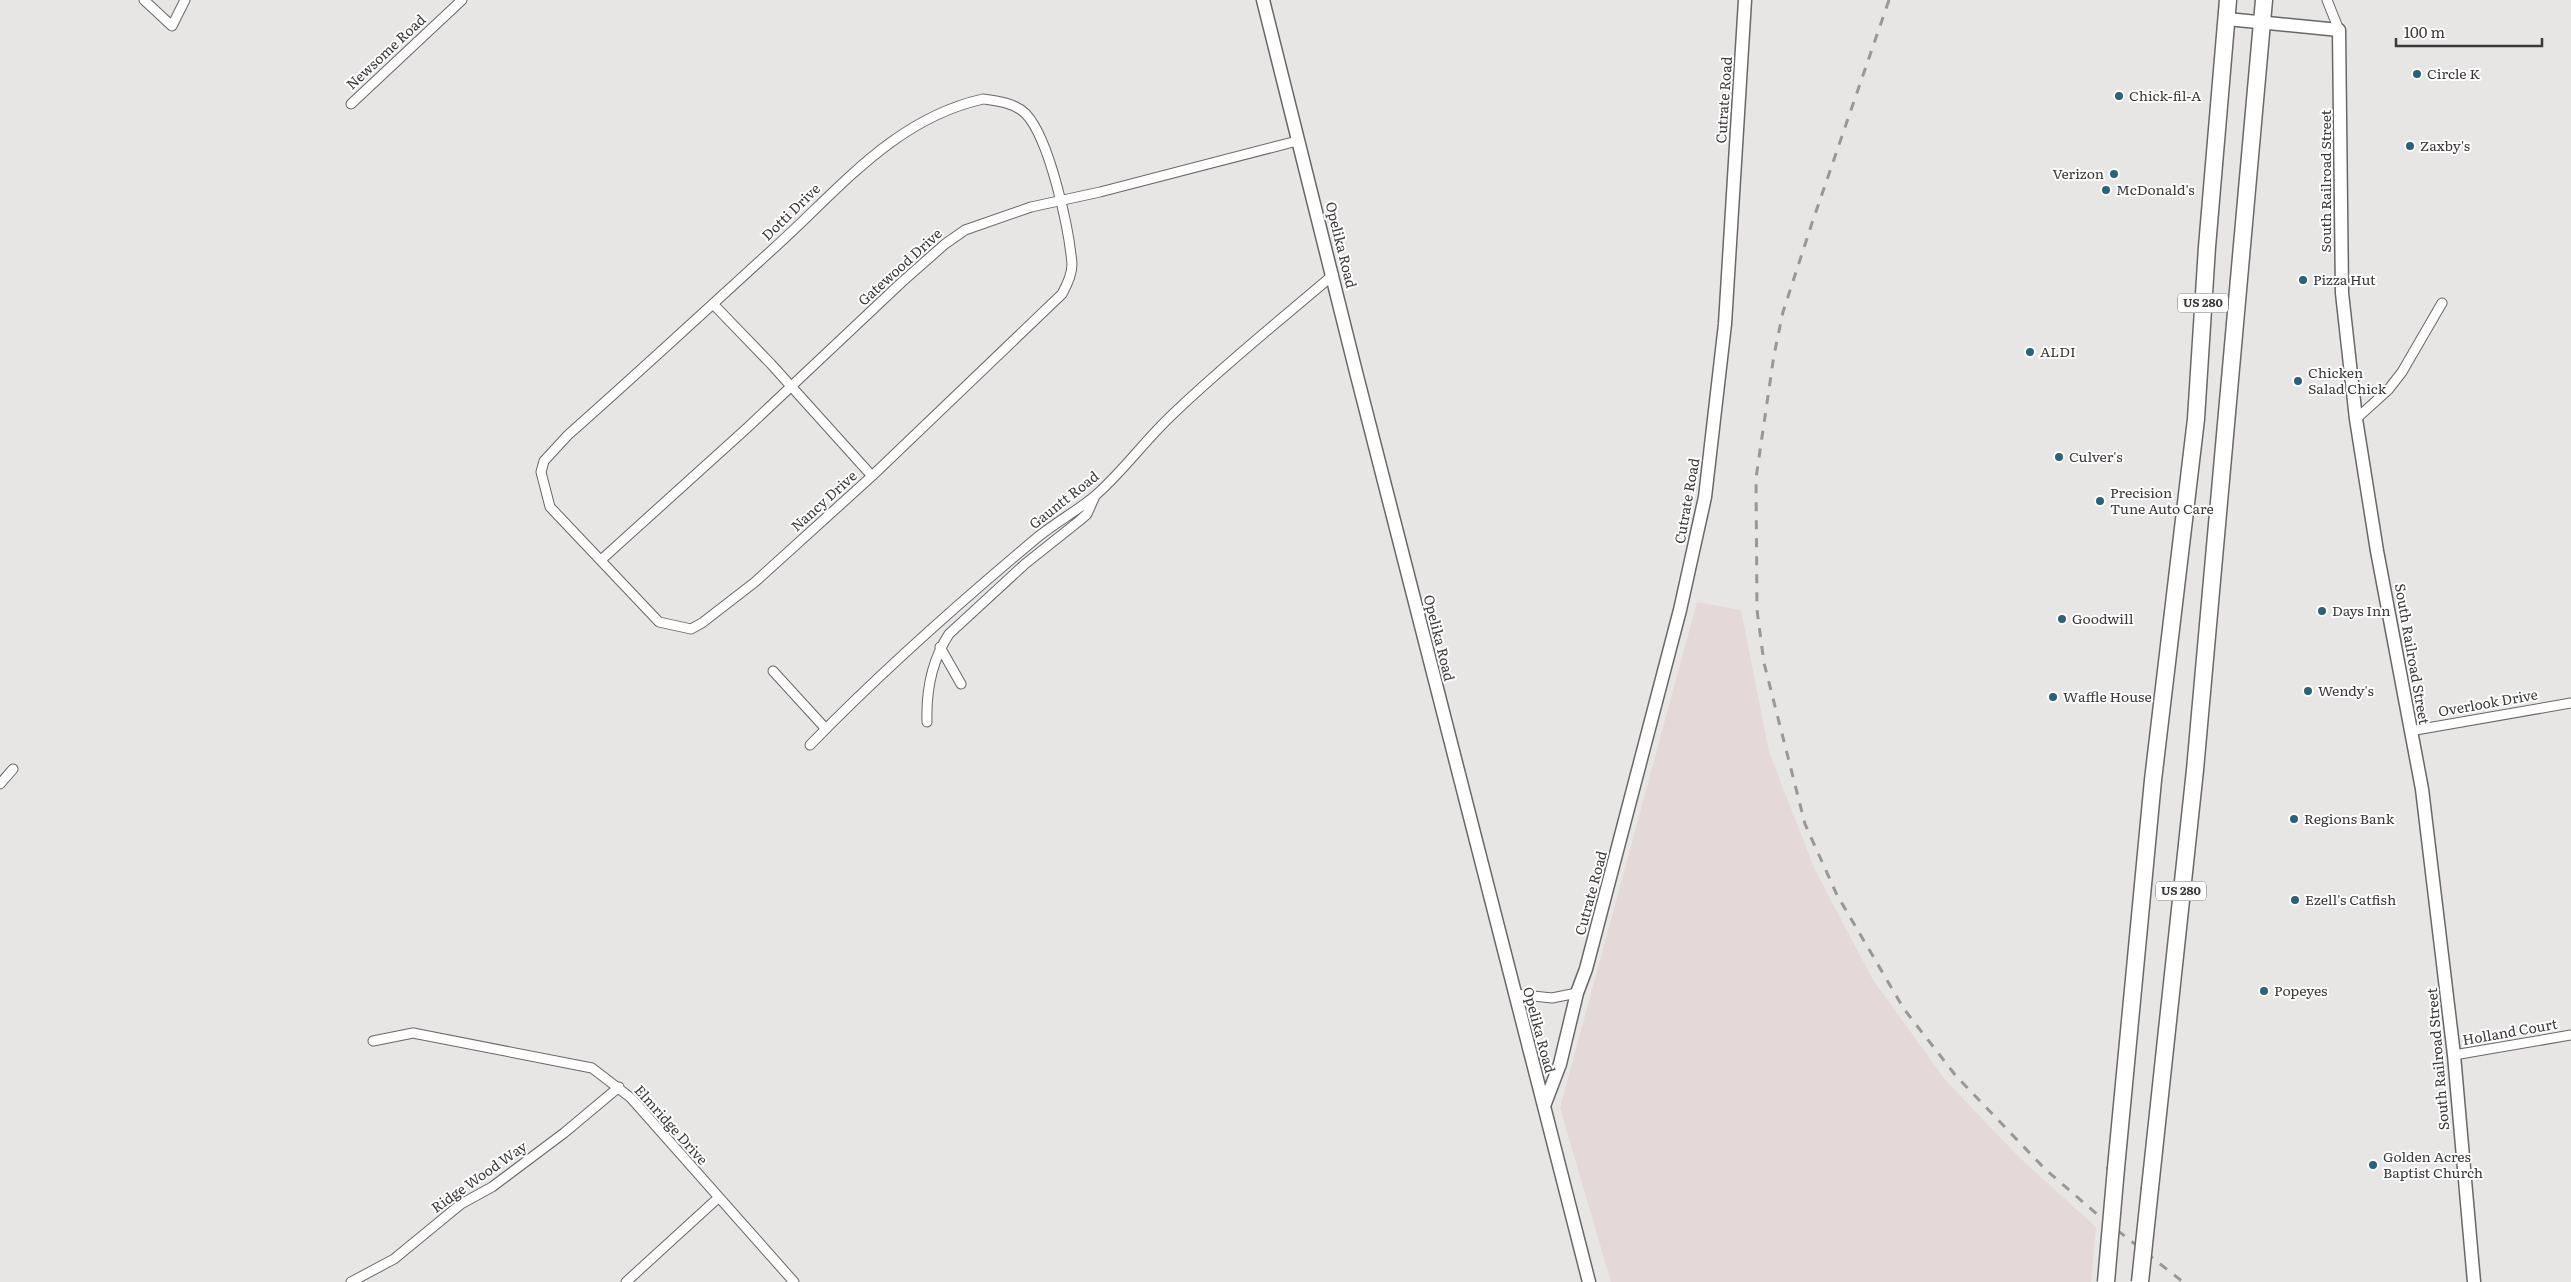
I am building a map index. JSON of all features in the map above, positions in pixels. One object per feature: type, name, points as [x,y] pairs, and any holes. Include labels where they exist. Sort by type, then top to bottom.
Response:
[{"type":"highway","name":"US 280","points":[[2106,1282],[2155,762],[2196,419],[2207,247],[2228,0]]},
{"type":"highway","name":"US 280","points":[[2140,1282],[2193,790],[2264,0]]},
{"type":"street","points":[[144,0],[172,26],[185,0]]},
{"type":"street","name":"Newsome Road","points":[[350,104],[462,0]]},
{"type":"street","name":"Opelika Road","points":[[1263,0],[1297,141],[1333,275],[1514,994],[1589,1282]]},
{"type":"street","name":"Cutrate Road","points":[[1544,1106],[1560,1064],[1577,993],[1586,969],[1680,610],[1705,497],[1724,324],[1745,0]]},
{"type":"street","name":"South Railroad Street","points":[[2327,0],[2339,30],[2342,293],[2356,419],[2410,731],[2422,789],[2454,1055],[2474,1282]]},
{"type":"street","points":[[2227,19],[2339,30]]},
{"type":"street","name":"Dotti Drive","points":[[541,472],[544,461],[568,435],[714,305],[864,162],[909,128],[961,104],[983,99],[1005,102],[1025,113],[1038,131],[1060,200]]},
{"type":"street","name":"Gatewood Drive","points":[[601,560],[792,387],[902,282],[958,234],[997,217],[1297,141]]},
{"type":"street","name":"Nancy Drive","points":[[541,472],[550,507],[659,622],[691,629],[702,623],[755,582],[872,476],[1062,294],[1072,266],[1060,200]]},
{"type":"street","name":"Gauntt Road","points":[[810,745],[968,598],[1041,535],[1095,496],[1130,463],[1167,419],[1209,379],[1333,275]]},
{"type":"street","points":[[2356,419],[2388,390],[2402,372],[2442,303]]},
{"type":"street","points":[[714,305],[792,387],[872,476]]},
{"type":"street","points":[[927,722],[928,688],[940,647],[949,634],[982,602],[1087,514],[1095,496]]},
{"type":"street","points":[[940,647],[960,684]]},
{"type":"street","points":[[773,671],[826,729]]},
{"type":"street","name":"Overlook Drive","points":[[2410,731],[2571,703]]},
{"type":"street","points":[[0,784],[13,769]]},
{"type":"street","points":[[1514,994],[1552,998],[1577,993]]},
{"type":"street","name":"Elmridge Drive","points":[[373,1041],[413,1033],[592,1068],[631,1098],[794,1282]]},
{"type":"street","name":"Holland Court","points":[[2454,1055],[2571,1035]]},
{"type":"street","name":"Ridge Wood Way","points":[[350,1282],[394,1259],[461,1204],[492,1187],[564,1133],[619,1087]]},
{"type":"street","points":[[626,1282],[718,1198]]},
{"type":"shaded area","points":[[1697,602],[1741,610],[1769,752],[1815,870],[1873,980],[1946,1081],[2020,1158],[2096,1227],[2091,1282],[1611,1282],[1560,1108]]},
{"type":"railway","points":[[1889,0],[1783,312],[1774,355],[1756,478],[1757,610],[1764,663],[1805,824],[1837,895],[1904,1009],[1956,1076],[2045,1169],[2098,1215],[2183,1282]]},
{"type":"place","name":"Circle K","points":[[2417,74]]},
{"type":"place","name":"Chick-fil-A","points":[[2119,96]]},
{"type":"place","name":"Zaxby's","points":[[2410,146]]},
{"type":"place","name":"Verizon","points":[[2114,174]]},
{"type":"place","name":"McDonald's","points":[[2106,190]]},
{"type":"place","name":"Pizza Hut","points":[[2303,280]]},
{"type":"place","name":"ALDI","points":[[2030,352]]},
{"type":"place","name":"Chicken Salad Chick","points":[[2298,381]]},
{"type":"place","name":"Culver's","points":[[2059,457]]},
{"type":"place","name":"Precision Tune Auto Care","points":[[2100,501]]},
{"type":"place","name":"Days Inn","points":[[2322,611]]},
{"type":"place","name":"Goodwill","points":[[2062,619]]},
{"type":"place","name":"Wendy's","points":[[2308,691]]},
{"type":"place","name":"Waffle House","points":[[2053,697]]},
{"type":"place","name":"Regions Bank","points":[[2294,819]]},
{"type":"place","name":"Ezell's Catfish","points":[[2295,900]]},
{"type":"place","name":"Popeyes","points":[[2264,991]]},
{"type":"place","name":"Golden Acres Baptist Church","points":[[2373,1165]]}]
